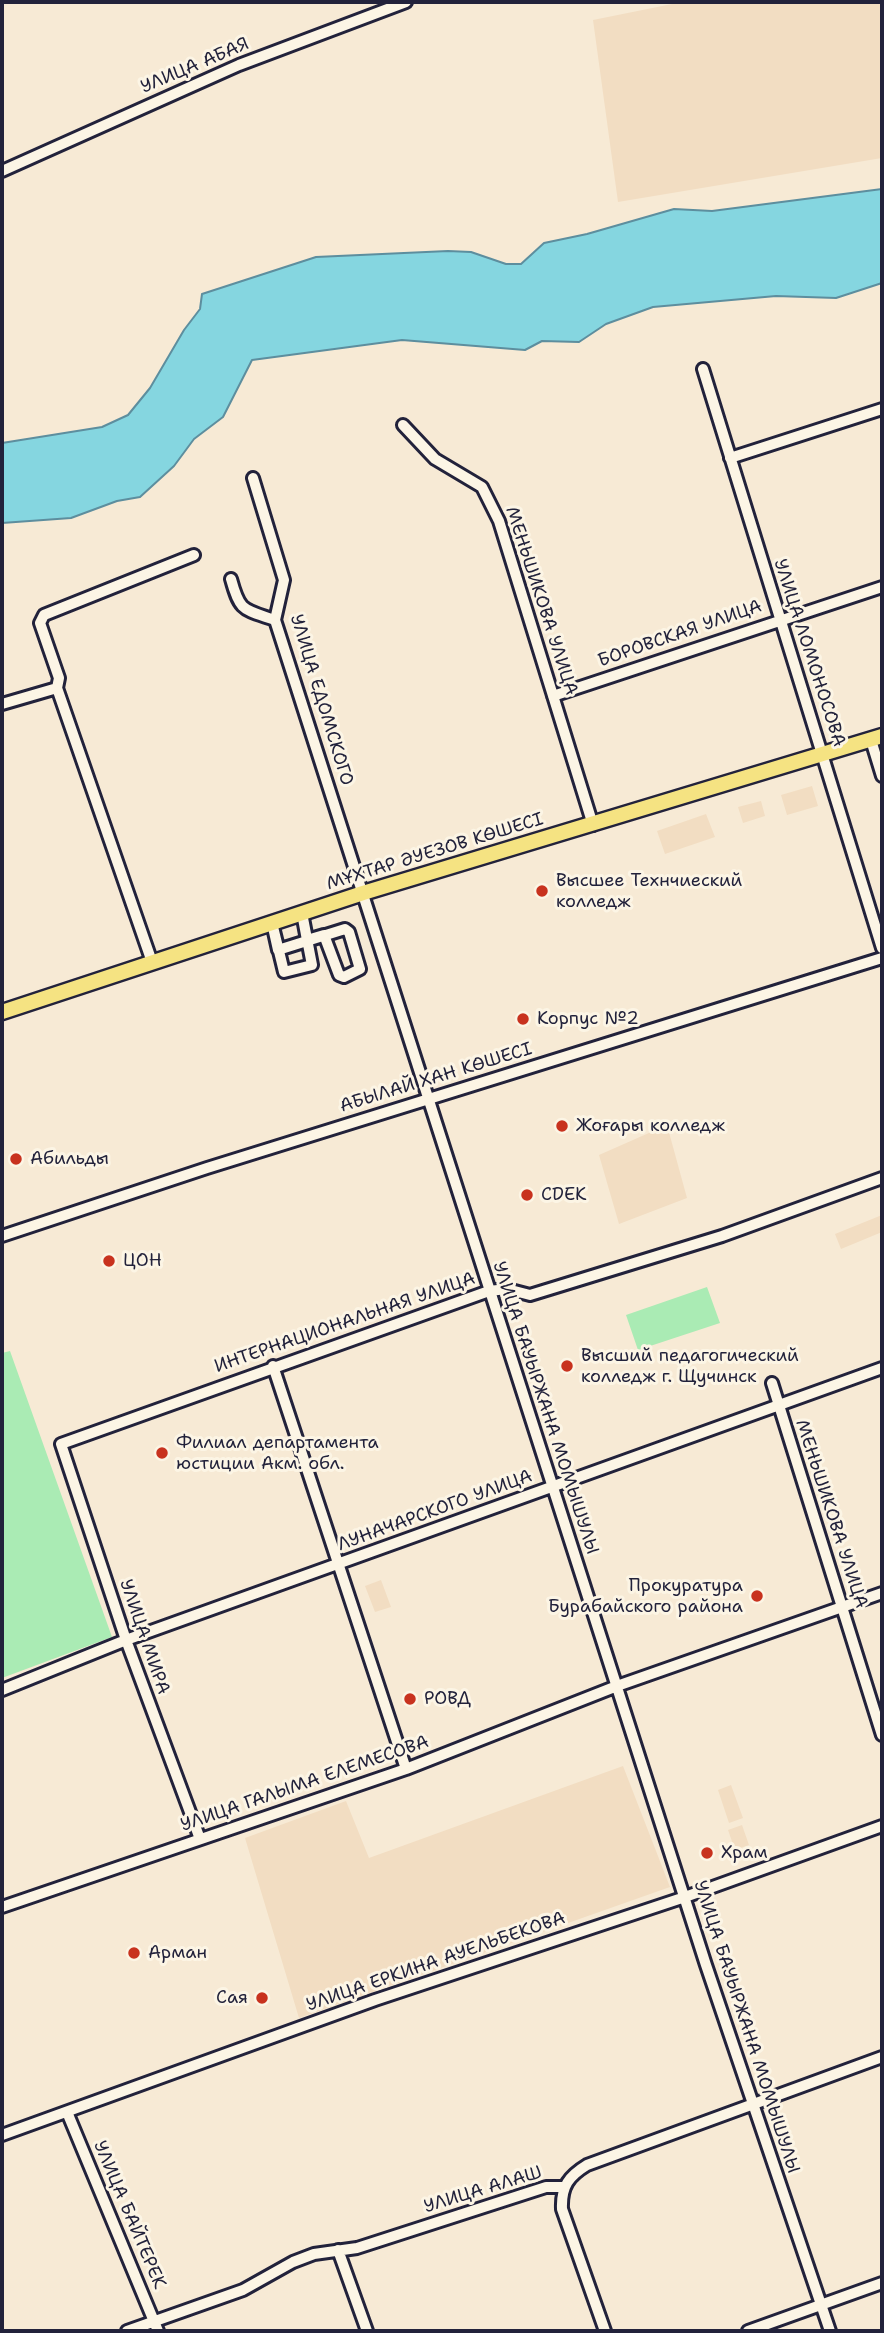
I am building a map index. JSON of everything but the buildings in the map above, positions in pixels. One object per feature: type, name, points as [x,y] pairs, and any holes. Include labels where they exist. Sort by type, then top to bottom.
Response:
[{"type":"main road","name":"МҰХТАР ӘУЕЗОВ КӨШЕСІ","points":[[2,1012],[363,893],[876,738]]},
{"type":"street","name":"УЛИЦА АБАЯ","points":[[2,171],[239,65],[406,2]]},
{"type":"street","name":"УЛИЦА ЛОМОНОСОВА","points":[[704,369],[882,948]]},
{"type":"street","points":[[730,458],[882,409]]},
{"type":"street","name":"МЕНЬШИКОВА УЛИЦА","points":[[403,425],[435,458],[450,470],[471,479],[486,492],[499,521],[593,825]]},
{"type":"street","name":"УЛИЦА ЕДОМСКОГО","points":[[253,478],[284,580],[275,620],[363,893]]},
{"type":"street","points":[[152,962],[57,688],[59,678],[40,623],[44,615],[194,555]]},
{"type":"street","points":[[230,579],[237,603],[245,609],[275,620]]},
{"type":"street","name":"БОРОВСКАЯ УЛИЦА","points":[[553,696],[882,587]]},
{"type":"street","points":[[2,704],[57,688]]},
{"type":"street","points":[[876,738],[882,776]]},
{"type":"street","name":"УЛИЦА БАУЫРЖАНА МОМЫШУЛЫ","points":[[363,893],[552,1488],[752,2103],[830,2331]]},
{"type":"street","points":[[272,923],[284,972],[312,965],[302,913]]},
{"type":"street","points":[[278,950],[307,940],[324,935],[345,929],[349,932],[360,969],[344,977],[339,975],[324,935]]},
{"type":"street","name":"АБЫЛАЙ ХАН КӨШЕСІ","points":[[2,1236],[428,1099],[882,958]]},
{"type":"street","name":"ИНТЕРНАЦИОНАЛЬНАЯ УЛИЦА","points":[[61,1444],[489,1291],[507,1289],[530,1295],[722,1236],[882,1178]]},
{"type":"street","points":[[273,1366],[406,1769]]},
{"type":"street","name":"ЛУНАЧАРСКОГО УЛИЦА","points":[[2,1690],[126,1640],[882,1368]]},
{"type":"street","name":"МЕНЬШИКОВА УЛИЦА","points":[[772,1383],[882,1735]]},
{"type":"street","name":"УЛИЦА МИРА","points":[[61,1444],[126,1640],[200,1839]]},
{"type":"street","name":"УЛИЦА ГАЛЫМА ЕЛЕМЕСОВА","points":[[2,1907],[406,1769],[617,1686],[882,1593]]},
{"type":"street","name":"УЛИЦА ЕРКИНА АУЕЛЬБЕКОВА","points":[[2,2135],[375,2000],[685,1896],[882,1826]]},
{"type":"street","name":"УЛИЦА АЛАШ","points":[[127,2331],[156,2326],[243,2290],[293,2262],[338,2250],[357,2248],[546,2187],[563,2187],[587,2165],[882,2057]]},
{"type":"street","name":"УЛИЦА БАЙТЕРЕК","points":[[67,2112],[156,2326]]},
{"type":"street","points":[[563,2187],[562,2208],[566,2223],[604,2331]]},
{"type":"street","points":[[344,2266],[357,2248]]},
{"type":"street","points":[[338,2250],[367,2331]]},
{"type":"street","points":[[748,2331],[882,2283]]},
{"type":"shaded area","points":[[682,2],[882,2],[882,158],[618,202],[593,20]]},
{"type":"shaded area","points":[[812,786],[818,806],[787,815],[781,795]]},
{"type":"shaded area","points":[[761,801],[765,816],[743,823],[738,807]]},
{"type":"shaded area","points":[[706,814],[715,837],[665,854],[657,831]]},
{"type":"shaded area","points":[[667,1125],[687,1198],[619,1224],[599,1155]]},
{"type":"shaded area","points":[[882,1215],[882,1232],[841,1249],[835,1234]]},
{"type":"shaded area","points":[[381,1580],[391,1607],[375,1612],[365,1586]]},
{"type":"shaded area","points":[[623,1766],[670,1887],[299,2018],[245,1838],[346,1801],[369,1858]]},
{"type":"shaded area","points":[[731,1785],[743,1818],[729,1823],[718,1790]]},
{"type":"shaded area","points":[[742,1825],[749,1845],[735,1850],[728,1830]]},
{"type":"green space","points":[[707,1287],[720,1323],[638,1350],[626,1315]]},
{"type":"green space","points":[[10,1351],[112,1637],[2,1678],[2,1353]]},
{"type":"water","points":[[882,189],[882,283],[836,298],[776,296],[653,307],[606,324],[579,342],[542,341],[525,350],[402,340],[252,360],[223,417],[194,439],[174,466],[140,497],[117,501],[71,518],[2,523],[2,443],[102,427],[128,415],[150,388],[184,330],[200,309],[202,294],[316,257],[448,251],[471,252],[506,264],[521,264],[544,243],[587,234],[674,209],[712,211]]},
{"type":"place","name":"Высшее Технчиеский колледж","points":[[542,891]]},
{"type":"place","name":"Корпус №2","points":[[523,1019]]},
{"type":"place","name":"Жоғары колледж","points":[[562,1126]]},
{"type":"place","name":"Абильды","points":[[16,1159]]},
{"type":"place","name":"CDEK","points":[[527,1195]]},
{"type":"place","name":"ЦОН","points":[[109,1261]]},
{"type":"place","name":"Высший педагогический колледж г. Щучинск","points":[[567,1366]]},
{"type":"place","name":"Филиал департамента юстиции Акм. обл.","points":[[162,1453]]},
{"type":"place","name":"Прокуратура Бурабайского района","points":[[757,1596]]},
{"type":"place","name":"РОВД","points":[[410,1699]]},
{"type":"place","name":"Храм","points":[[707,1853]]},
{"type":"place","name":"Арман","points":[[134,1953]]},
{"type":"place","name":"Сая","points":[[262,1998]]}]
